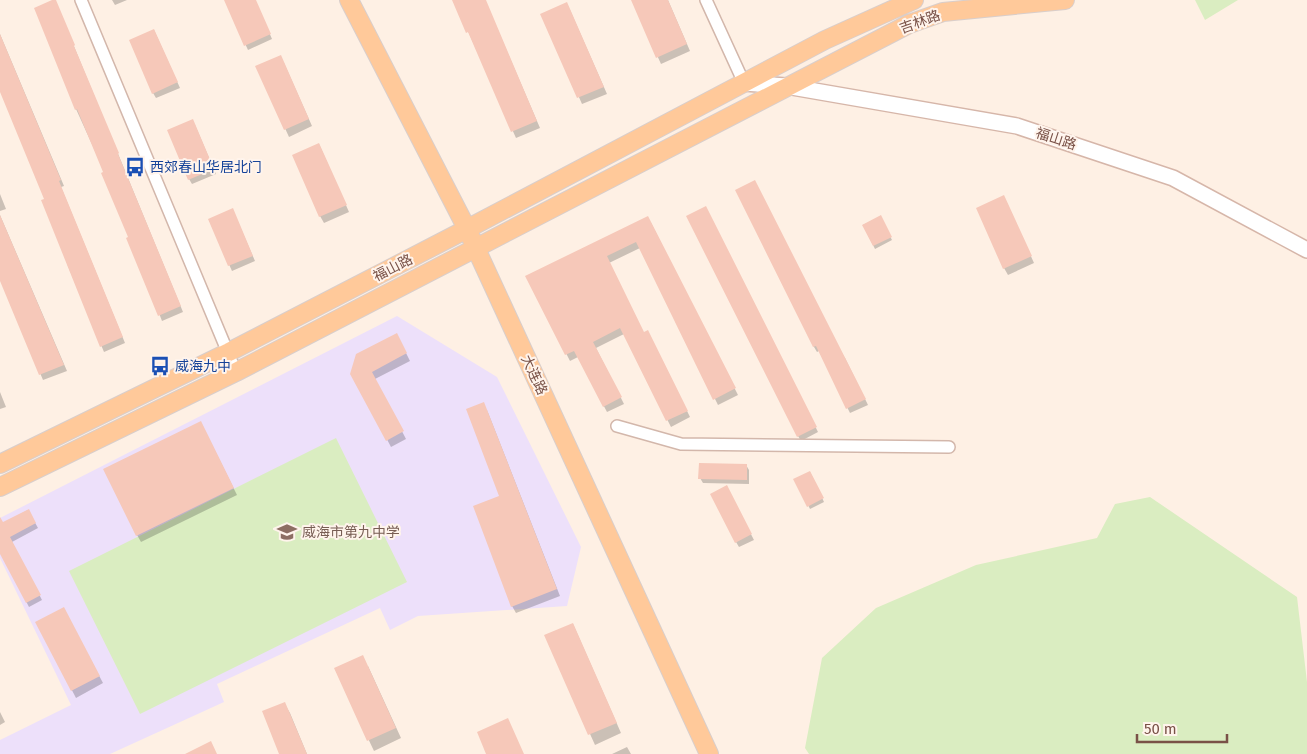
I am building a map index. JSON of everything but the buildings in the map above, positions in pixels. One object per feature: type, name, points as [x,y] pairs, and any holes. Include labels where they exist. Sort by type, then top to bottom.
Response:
[{"type":"main road","name":"大连路","points":[[349,0],[467,229],[709,754]]},
{"type":"main road","name":"吉林路","points":[[744,83],[826,40],[914,0]]},
{"type":"main road","name":"吉林路","points":[[786,86],[909,24],[943,12],[1066,0]]},
{"type":"main road","name":"福山路","points":[[0,464],[229,352],[744,83],[786,86],[1017,126],[1173,178],[1307,250]]},
{"type":"main road","name":"福山路","points":[[0,487],[236,372],[786,86]]},
{"type":"street","points":[[81,0],[236,372]]},
{"type":"street","points":[[706,0],[744,83]]},
{"type":"street","points":[[617,426],[681,444],[949,447]]},
{"type":"shaded area","name":"威海市第九中学","points":[[397,316],[497,377],[581,547],[567,606],[418,616],[390,630],[380,608],[217,684],[224,702],[110,754],[0,754],[0,740],[71,705],[0,558],[0,518]]},
{"type":"green space","points":[[1195,0],[1238,0],[1205,20]]},
{"type":"green space","points":[[336,438],[407,582],[140,714],[69,571]]},
{"type":"green space","points":[[1150,497],[1297,597],[1307,682],[1307,754],[809,754],[805,748],[822,658],[876,608],[976,565],[1097,538],[1115,504]]},
{"type":"place","name":"西郊春山华居北门","points":[[135,167]]},
{"type":"place","name":"威海九中","points":[[160,366]]},
{"type":"place","name":"威海市第九中学","points":[[287,532]]}]
